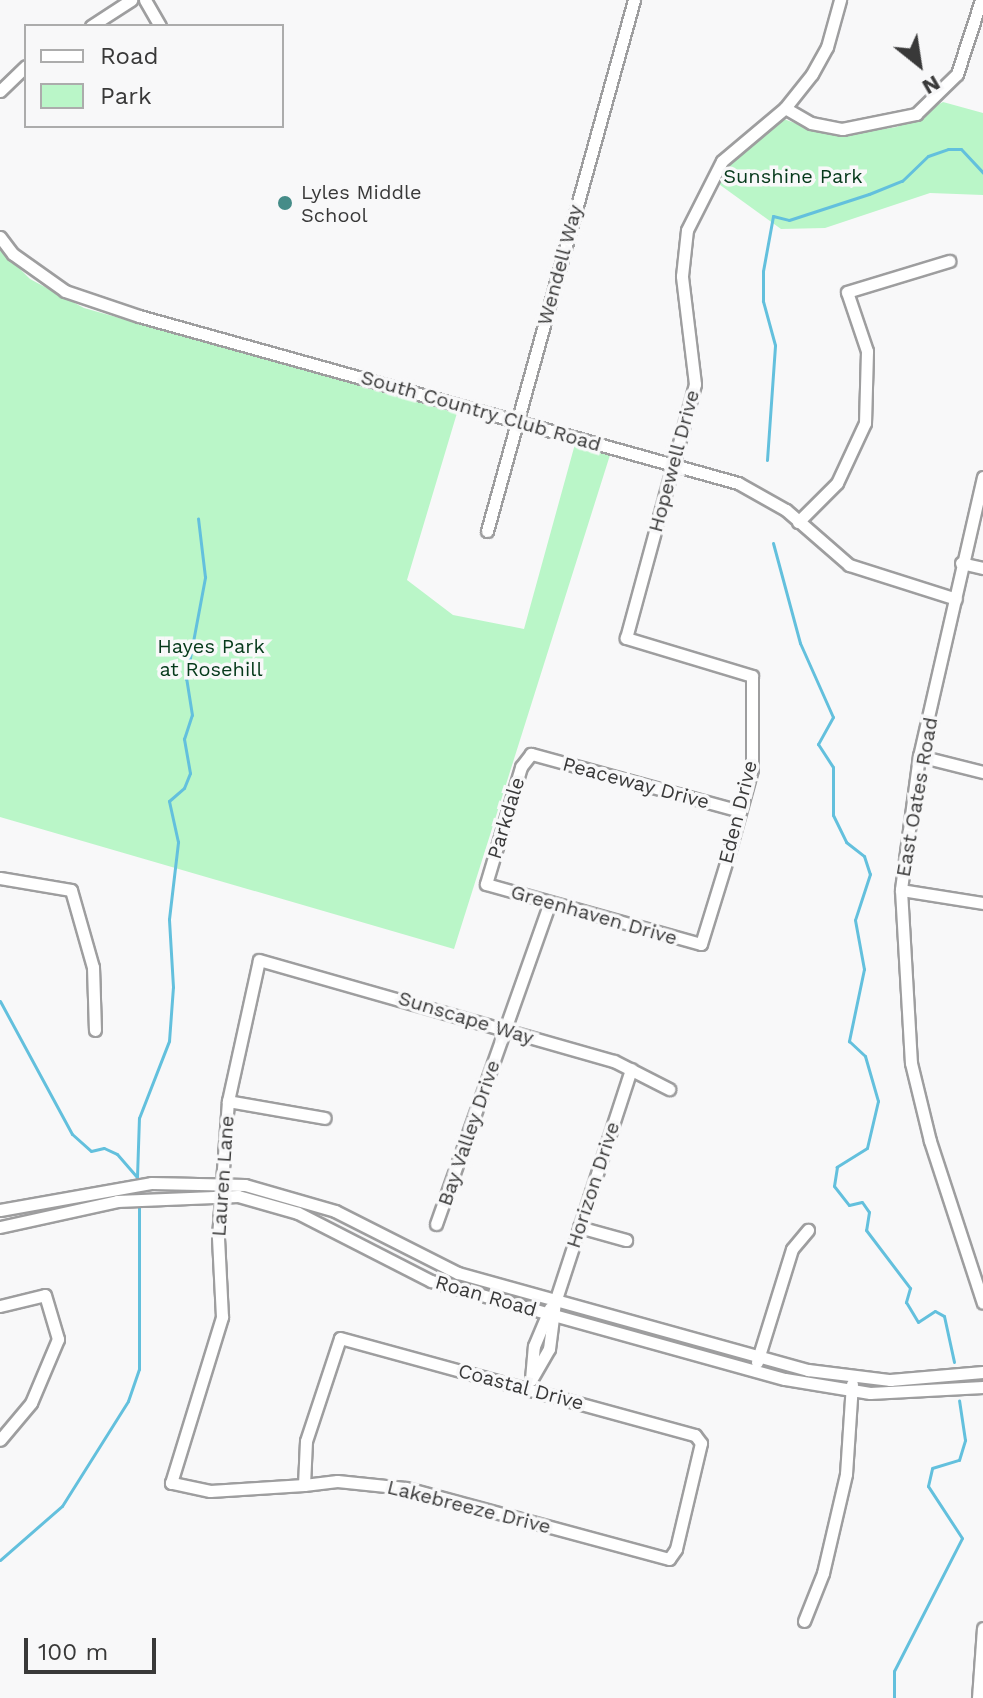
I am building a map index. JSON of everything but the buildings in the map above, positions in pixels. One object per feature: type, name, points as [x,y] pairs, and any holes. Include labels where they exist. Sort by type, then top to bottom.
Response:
[{"type":"street","points":[[94,24],[131,0]]},
{"type":"street","points":[[145,0],[159,24]]},
{"type":"street","name":"Wendell Way","points":[[487,531],[634,0]]},
{"type":"street","name":"Hopewell Drive","points":[[752,676],[626,638],[695,384],[682,276],[687,230],[722,161],[785,108],[820,61],[840,0]]},
{"type":"street","points":[[785,108],[811,123],[842,129],[916,114],[957,74],[981,0]]},
{"type":"street","points":[[0,91],[24,68]]},
{"type":"street","name":"South Country Club Road","points":[[0,237],[13,254],[65,291],[738,483],[798,522],[849,565],[956,599]]},
{"type":"street","points":[[798,522],[837,483],[865,423],[867,351],[847,292],[949,261]]},
{"type":"street","name":"East Oates Road","points":[[983,477],[919,756],[901,890],[911,1063],[934,1154],[983,1303]]},
{"type":"street","points":[[961,563],[983,568]]},
{"type":"street","name":"Eden Drive","points":[[701,944],[740,811],[754,749],[752,676]]},
{"type":"street","name":"Peaceway Drive","points":[[531,754],[740,811]]},
{"type":"street","name":"Parkdale","points":[[486,884],[521,767],[531,754]]},
{"type":"street","points":[[919,756],[983,772]]},
{"type":"street","points":[[0,878],[71,890],[93,967],[95,1030]]},
{"type":"street","name":"Greenhaven Drive","points":[[486,884],[549,905],[701,944]]},
{"type":"street","points":[[901,890],[983,903]]},
{"type":"street","name":"Bay Valley Drive","points":[[436,1224],[549,905]]},
{"type":"street","name":"Sunscape Way","points":[[259,960],[631,1069],[669,1089]]},
{"type":"street","name":"Lauren Lane","points":[[171,1483],[222,1317],[218,1237],[228,1101],[259,960]]},
{"type":"street","name":"Horizon Drive","points":[[530,1385],[631,1069]]},
{"type":"street","points":[[228,1101],[325,1118]]},
{"type":"street","name":"Roan Road","points":[[0,1210],[125,1186],[223,1182],[303,1198],[435,1264],[555,1302],[759,1356],[852,1385],[983,1372]]},
{"type":"street","name":"Roan Road","points":[[0,1227],[117,1201],[222,1195],[298,1213],[431,1281],[755,1370],[852,1385],[983,1387]]},
{"type":"street","points":[[579,1227],[626,1240]]},
{"type":"street","points":[[755,1370],[792,1249],[808,1230]]},
{"type":"street","points":[[0,1306],[45,1295],[58,1339],[53,1360],[31,1403],[0,1440]]},
{"type":"street","name":"Coastal Drive","points":[[304,1485],[306,1441],[340,1338],[530,1385],[700,1439],[676,1549],[669,1559]]},
{"type":"street","points":[[804,1621],[833,1535],[846,1474],[852,1385]]},
{"type":"street","name":"Lakebreeze Drive","points":[[171,1483],[210,1491],[337,1481],[405,1488],[669,1559]]},
{"type":"street","points":[[978,1698],[983,1632]]},
{"type":"green space","name":"Sunshine Park","points":[[943,102],[983,113],[983,195],[930,193],[825,228],[781,229],[716,182],[742,149],[781,118],[816,131],[849,134],[897,127]]},
{"type":"green space","name":"Hayes Park at Rosehill","points":[[0,249],[30,279],[84,308],[457,413],[407,580],[453,615],[524,629],[575,444],[610,455],[454,949],[0,817]]},
{"type":"waterway","points":[[767,460],[775,345],[763,301],[763,271],[773,216],[789,220],[869,194],[902,181],[928,156],[948,149],[961,149],[983,173]]},
{"type":"waterway","points":[[137,1177],[139,1118],[169,1041],[173,987],[169,919],[178,842],[169,801],[184,788],[190,773],[184,739],[192,715],[186,679],[205,577],[198,518]]},
{"type":"waterway","points":[[773,543],[800,643],[833,717],[818,744],[833,767],[833,815],[846,842],[864,856],[870,874],[855,920],[864,969],[849,1041],[865,1056],[878,1101],[867,1148],[837,1167],[834,1186],[849,1205],[862,1202],[869,1212],[866,1230],[910,1288],[906,1302],[918,1322],[935,1311],[944,1316],[954,1362]]},
{"type":"waterway","points":[[0,1001],[72,1134],[91,1151],[104,1148],[117,1154],[137,1177]]},
{"type":"waterway","points":[[0,1560],[62,1506],[128,1401],[139,1369],[139,1206]]},
{"type":"waterway","points":[[894,1698],[894,1671],[962,1538],[928,1486],[932,1468],[959,1460],[965,1440],[959,1400]]},
{"type":"place","name":"Lyles Middle School","points":[[285,203]]}]
